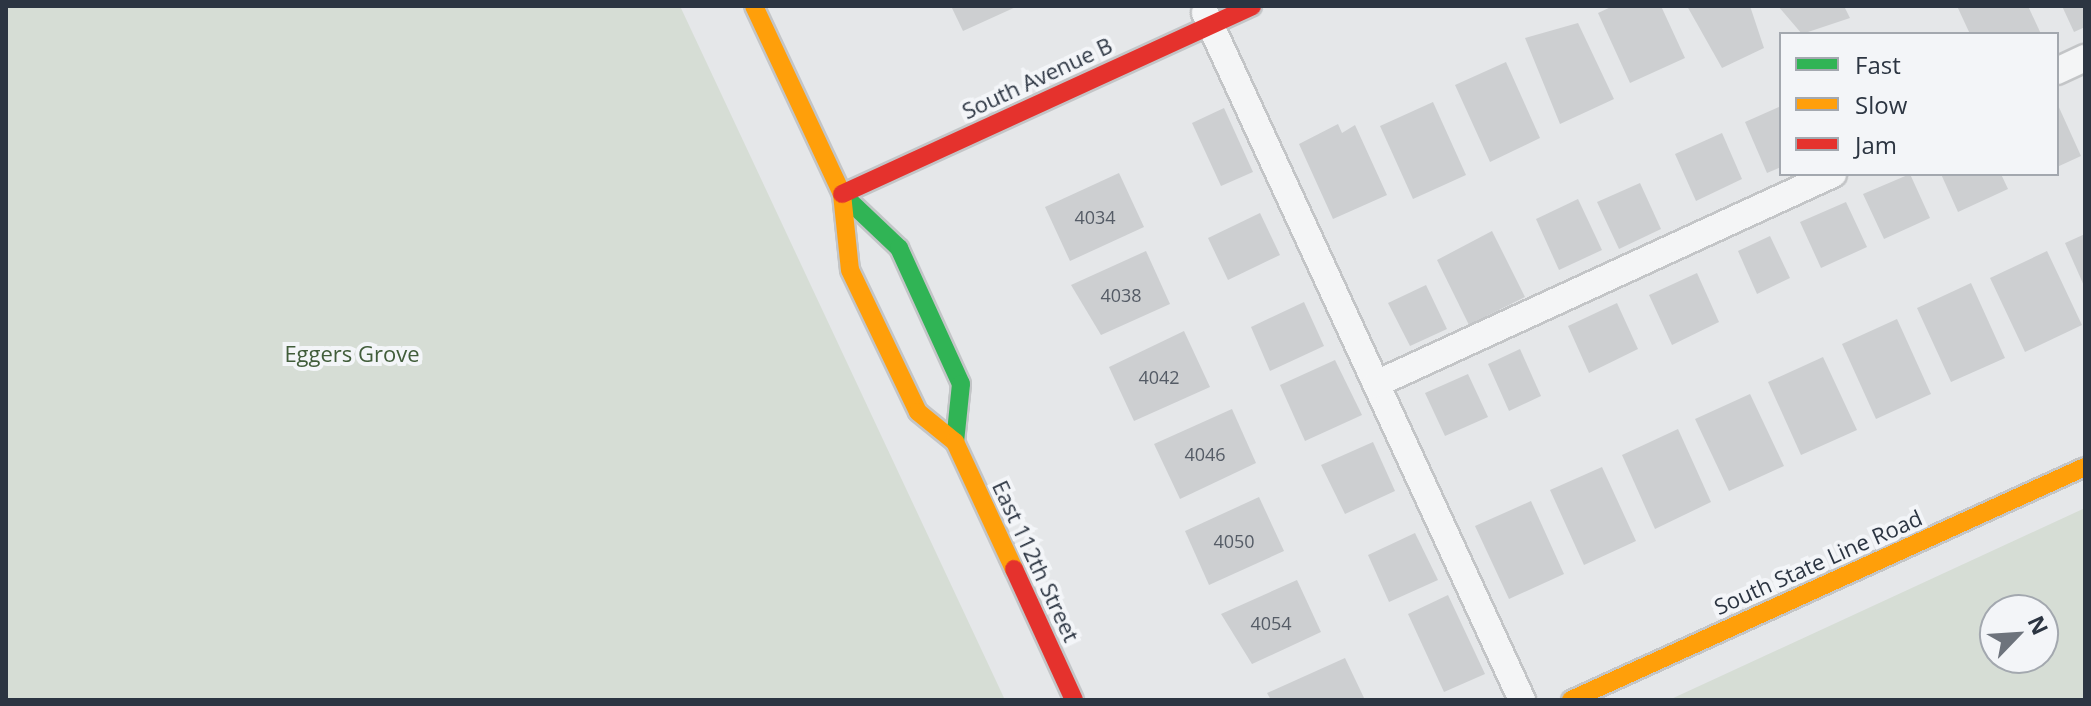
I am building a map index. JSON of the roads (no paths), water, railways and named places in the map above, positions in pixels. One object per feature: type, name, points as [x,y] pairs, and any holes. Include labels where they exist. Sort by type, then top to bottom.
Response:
[{"type":"street","name":"East 112th Street","points":[[754,6],[842,194],[850,270],[918,412],[955,442],[1074,700]]},
{"type":"street","name":"South Avenue B","points":[[842,194],[1206,16],[1252,6]]},
{"type":"street","name":"East 112th Street","points":[[842,194],[899,248],[961,384],[955,442]]},
{"type":"street","name":"South State Line Road","points":[[1571,700],[2085,467]]},
{"type":"lane","points":[[1206,16],[1522,700]]},
{"type":"lane","points":[[2059,70],[2085,58]]},
{"type":"lane","points":[[1376,384],[1829,176]]},
{"type":"park label","name":"Eggers Grove","points":[[352,354]]}]
